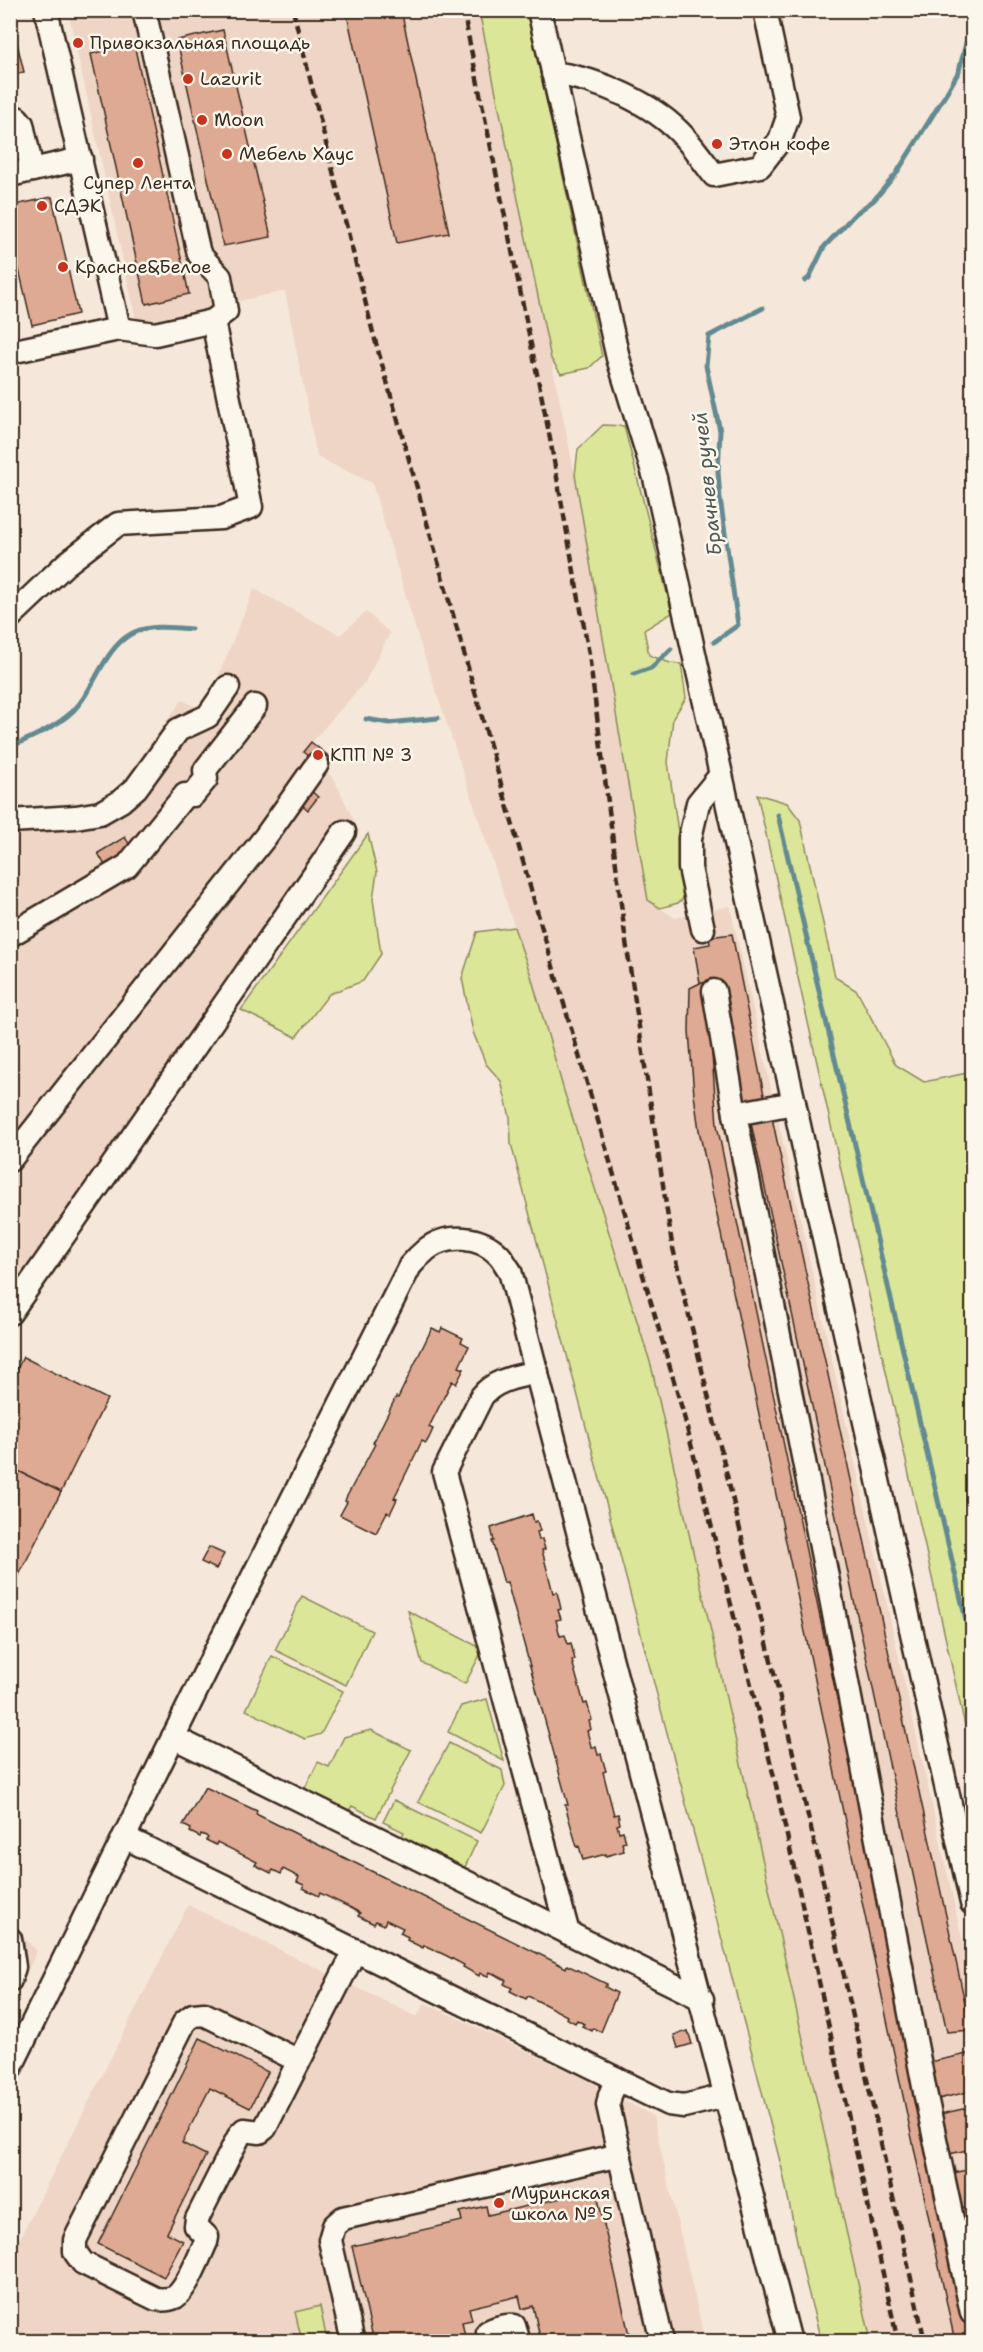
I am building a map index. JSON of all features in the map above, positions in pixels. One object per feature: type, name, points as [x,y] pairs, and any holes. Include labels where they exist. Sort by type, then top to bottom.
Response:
[{"type":"street","points":[[46,10],[119,329]]},
{"type":"street","points":[[10,352],[119,329],[155,334],[213,321],[226,311],[220,277],[199,254],[144,10]]},
{"type":"street","points":[[540,10],[618,358],[655,478],[972,1903]]},
{"type":"street","points":[[553,74],[577,76],[647,105],[684,136],[714,174],[760,166],[780,140],[788,117],[765,10]]},
{"type":"street","points":[[10,116],[17,118],[22,124],[33,170]]},
{"type":"street","points":[[10,175],[81,159]]},
{"type":"street","points":[[10,617],[66,564],[118,524],[221,518],[251,507],[213,321]]},
{"type":"street","points":[[10,821],[76,818],[99,813],[121,801],[136,788],[178,730],[208,716],[228,687]]},
{"type":"street","points":[[10,935],[127,866],[185,795],[193,795],[206,779],[205,770],[255,706]]},
{"type":"street","points":[[10,1160],[266,836],[318,764]]},
{"type":"street","points":[[703,928],[690,868],[690,838],[698,803],[720,776]]},
{"type":"street","points":[[10,1313],[344,832]]},
{"type":"street","points":[[714,991],[735,1114],[826,1572],[925,2092],[972,2313]]},
{"type":"street","points":[[735,1114],[794,1103]]},
{"type":"street","points":[[10,2068],[173,1737],[410,1266],[428,1248],[448,1239],[465,1238],[483,1244],[499,1255],[510,1271],[790,2342]]},
{"type":"street","points":[[537,1372],[498,1382],[489,1388],[482,1396],[444,1472],[568,1933]]},
{"type":"street","points":[[173,1737],[702,2000]]},
{"type":"street","points":[[124,1837],[668,2104],[684,2106],[725,2096]]},
{"type":"street","points":[[10,1939],[14,1967],[10,1980]]},
{"type":"street","points":[[299,2061],[204,2014],[193,2015],[185,2021],[75,2240],[75,2252],[83,2263],[156,2299],[166,2300],[175,2297],[182,2290],[206,2242],[207,2237],[196,2226],[197,2219],[240,2134],[244,2130],[260,2132],[265,2128],[355,1951]]},
{"type":"street","points":[[617,2079],[609,2095],[608,2105],[662,2342]]},
{"type":"street","points":[[353,2342],[330,2240],[333,2226],[343,2218],[620,2155]]},
{"type":"street","points":[[489,2342],[488,2332],[509,2326],[514,2326],[519,2342]]},
{"type":"shaded area","points":[[68,11],[479,11],[575,475],[648,900],[675,918],[730,906],[972,1983],[972,2341],[871,2341],[651,1365],[564,1091],[531,976],[419,640],[372,483],[317,457],[285,291],[137,323]]},
{"type":"shaded area","points":[[254,589],[340,635],[366,612],[390,633],[365,682],[303,752],[334,779],[359,831],[226,1015],[11,1333],[11,808],[107,803],[182,700],[204,711]]},
{"type":"shaded area","points":[[188,1905],[417,2017],[425,2003],[596,2084],[603,2112],[616,2109],[621,2099],[653,2116],[705,2341],[11,2341],[10,2258]]},
{"type":"shaded area","points":[[11,1925],[37,1951],[11,2005]]},
{"type":"green space","points":[[479,11],[527,11],[602,356],[589,368],[561,374],[551,359]]},
{"type":"green space","points":[[603,425],[624,426],[672,613],[644,630],[649,655],[670,663],[681,664],[686,698],[673,718],[668,762],[687,895],[678,903],[660,908],[648,900],[575,475],[578,449]]},
{"type":"green space","points":[[757,794],[787,803],[800,820],[835,977],[857,991],[896,1065],[924,1082],[972,1072],[972,1757]]},
{"type":"green space","points":[[368,834],[377,872],[373,899],[381,954],[363,981],[329,994],[296,1037],[241,1010]]},
{"type":"green space","points":[[514,927],[651,1365],[871,2341],[821,2341],[805,2279],[782,2169],[511,1144],[510,1117],[501,1081],[486,1064],[473,1032],[462,978],[477,932]]},
{"type":"green space","points":[[302,1596],[372,1631],[346,1685],[275,1650]]},
{"type":"green space","points":[[408,1611],[483,1649],[465,1684],[422,1663]]},
{"type":"green space","points":[[272,1656],[343,1691],[321,1734],[305,1739],[246,1710]]},
{"type":"green space","points":[[487,1699],[504,1761],[448,1732],[461,1706]]},
{"type":"green space","points":[[371,1730],[411,1750],[376,1818],[352,1806],[348,1812],[304,1790],[318,1762],[329,1767],[344,1737]]},
{"type":"green space","points":[[449,1743],[502,1770],[505,1786],[481,1833],[418,1802]]},
{"type":"green space","points":[[394,1800],[477,1841],[464,1869],[401,1838],[404,1832],[383,1822]]},
{"type":"green space","points":[[320,2306],[327,2341],[302,2341],[295,2312]]},
{"type":"building","points":[[346,10],[401,10],[449,233],[397,243]]},
{"type":"building","points":[[10,14],[24,72],[10,75]]},
{"type":"building","name":"Мебель Хаус","points":[[223,30],[271,237],[223,246],[177,40]]},
{"type":"building","name":"Супер Лента","points":[[134,44],[189,294],[146,304],[91,54]]},
{"type":"building","points":[[52,197],[78,314],[32,325],[10,231],[10,206]]},
{"type":"building","name":"КПП № 3","points":[[311,742],[331,758],[323,768],[303,752]]},
{"type":"building","points":[[310,790],[318,797],[308,810],[300,803]]},
{"type":"building","points":[[125,837],[133,851],[106,867],[98,853]]},
{"type":"building","points":[[732,934],[765,1100],[741,1104],[719,983],[700,983],[694,947],[710,944],[709,937]]},
{"type":"building","points":[[700,983],[707,983],[717,1125],[972,2342],[955,2342],[699,1130],[689,1031],[690,988]]},
{"type":"building","points":[[772,1118],[971,2030],[947,2032],[751,1123]]},
{"type":"building","points":[[432,1328],[440,1332],[442,1328],[463,1338],[461,1342],[469,1346],[459,1367],[464,1369],[456,1384],[452,1381],[429,1427],[433,1429],[429,1438],[426,1443],[422,1441],[394,1498],[397,1499],[390,1514],[387,1512],[376,1533],[340,1515],[347,1502],[346,1498],[375,1444],[373,1443]]},
{"type":"building","points":[[23,1357],[107,1399],[61,1492],[10,1467],[10,1383]]},
{"type":"building","points":[[10,1467],[61,1492],[14,1585],[10,1583]]},
{"type":"building","points":[[532,1514],[540,1531],[537,1532],[539,1540],[542,1539],[545,1549],[542,1550],[553,1593],[557,1592],[561,1609],[558,1610],[561,1619],[556,1620],[560,1636],[565,1635],[568,1644],[571,1643],[575,1660],[572,1661],[584,1704],[587,1703],[592,1720],[589,1721],[591,1729],[587,1731],[591,1748],[596,1746],[598,1755],[601,1754],[614,1815],[618,1814],[619,1832],[623,1831],[626,1842],[622,1843],[624,1851],[606,1856],[606,1854],[583,1860],[579,1846],[577,1847],[565,1805],[568,1805],[507,1582],[504,1583],[492,1541],[494,1541],[491,1528]]},
{"type":"building","points":[[209,1547],[224,1554],[216,1569],[201,1562]]},
{"type":"building","points":[[205,1787],[257,1811],[256,1814],[566,1968],[567,1965],[607,1984],[605,1987],[617,1993],[601,2032],[582,2026],[584,2024],[577,2020],[575,2023],[566,2018],[567,2016],[528,1996],[526,1999],[510,1991],[512,1988],[504,1984],[506,1980],[490,1972],[488,1976],[480,1973],[479,1976],[447,1956],[407,1940],[408,1937],[400,1933],[403,1928],[386,1920],[384,1925],[376,1921],[374,1924],[358,1916],[360,1913],[351,1908],[320,1893],[319,1896],[303,1888],[304,1885],[297,1882],[299,1877],[283,1869],[281,1874],[273,1870],[271,1873],[255,1865],[257,1862],[217,1842],[216,1845],[206,1840],[208,1838],[206,1836],[201,1834],[200,1837],[190,1832],[191,1829],[183,1825]]},
{"type":"building","points":[[688,2031],[692,2044],[678,2048],[674,2035]]},
{"type":"building","points":[[200,2038],[268,2072],[250,2108],[210,2088],[182,2143],[206,2155],[167,2233],[183,2241],[164,2277],[98,2244]]},
{"type":"building","points":[[972,2053],[972,2091],[938,2099],[930,2062]]},
{"type":"building","points":[[972,2107],[972,2149],[949,2154],[940,2114]]},
{"type":"building","points":[[972,2169],[972,2207],[960,2209],[952,2173]]},
{"type":"building","points":[[596,2190],[630,2339],[621,2342],[541,2342],[533,2306],[522,2309],[519,2296],[469,2308],[472,2320],[462,2322],[466,2342],[374,2342],[352,2246],[462,2221],[460,2212],[486,2206],[488,2215]]},
{"type":"waterway","name":"Брачнев ручей","points":[[805,281],[809,278],[824,247],[855,214],[874,200],[896,174],[946,94],[959,71],[969,31],[967,10]]},
{"type":"waterway","name":"Брачнев ручей","points":[[714,642],[738,625],[720,498],[718,472],[720,431],[706,366],[709,336],[763,308]]},
{"type":"waterway","name":"Брачнев ручей","points":[[10,747],[35,736],[68,716],[81,702],[106,659],[125,638],[135,632],[158,627],[191,629]]},
{"type":"waterway","name":"Брачнев ручей","points":[[634,674],[651,668],[671,649]]},
{"type":"waterway","points":[[366,719],[389,723],[438,718]]},
{"type":"waterway","points":[[778,815],[972,1646]]},
{"type":"railway","points":[[293,10],[372,329],[545,939],[683,1412],[775,1781],[898,2342]]},
{"type":"railway","points":[[463,10],[548,428],[589,654],[625,935],[672,1244],[818,1858],[925,2342]]},
{"type":"place","name":"Привокзальная площадь","points":[[78,43]]},
{"type":"place","name":"Lazurit","points":[[188,79]]},
{"type":"place","name":"Moon","points":[[202,120]]},
{"type":"place","name":"Этлон кофе","points":[[717,144]]},
{"type":"place","name":"Мебель Хаус","points":[[227,154]]},
{"type":"place","name":"Супер Лента","points":[[138,163]]},
{"type":"place","name":"СДЭК","points":[[42,206]]},
{"type":"place","name":"Красное&Белое","points":[[63,267]]},
{"type":"place","name":"КПП № 3","points":[[318,755]]},
{"type":"place","name":"Муринская школа № 5","points":[[499,2203]]}]
